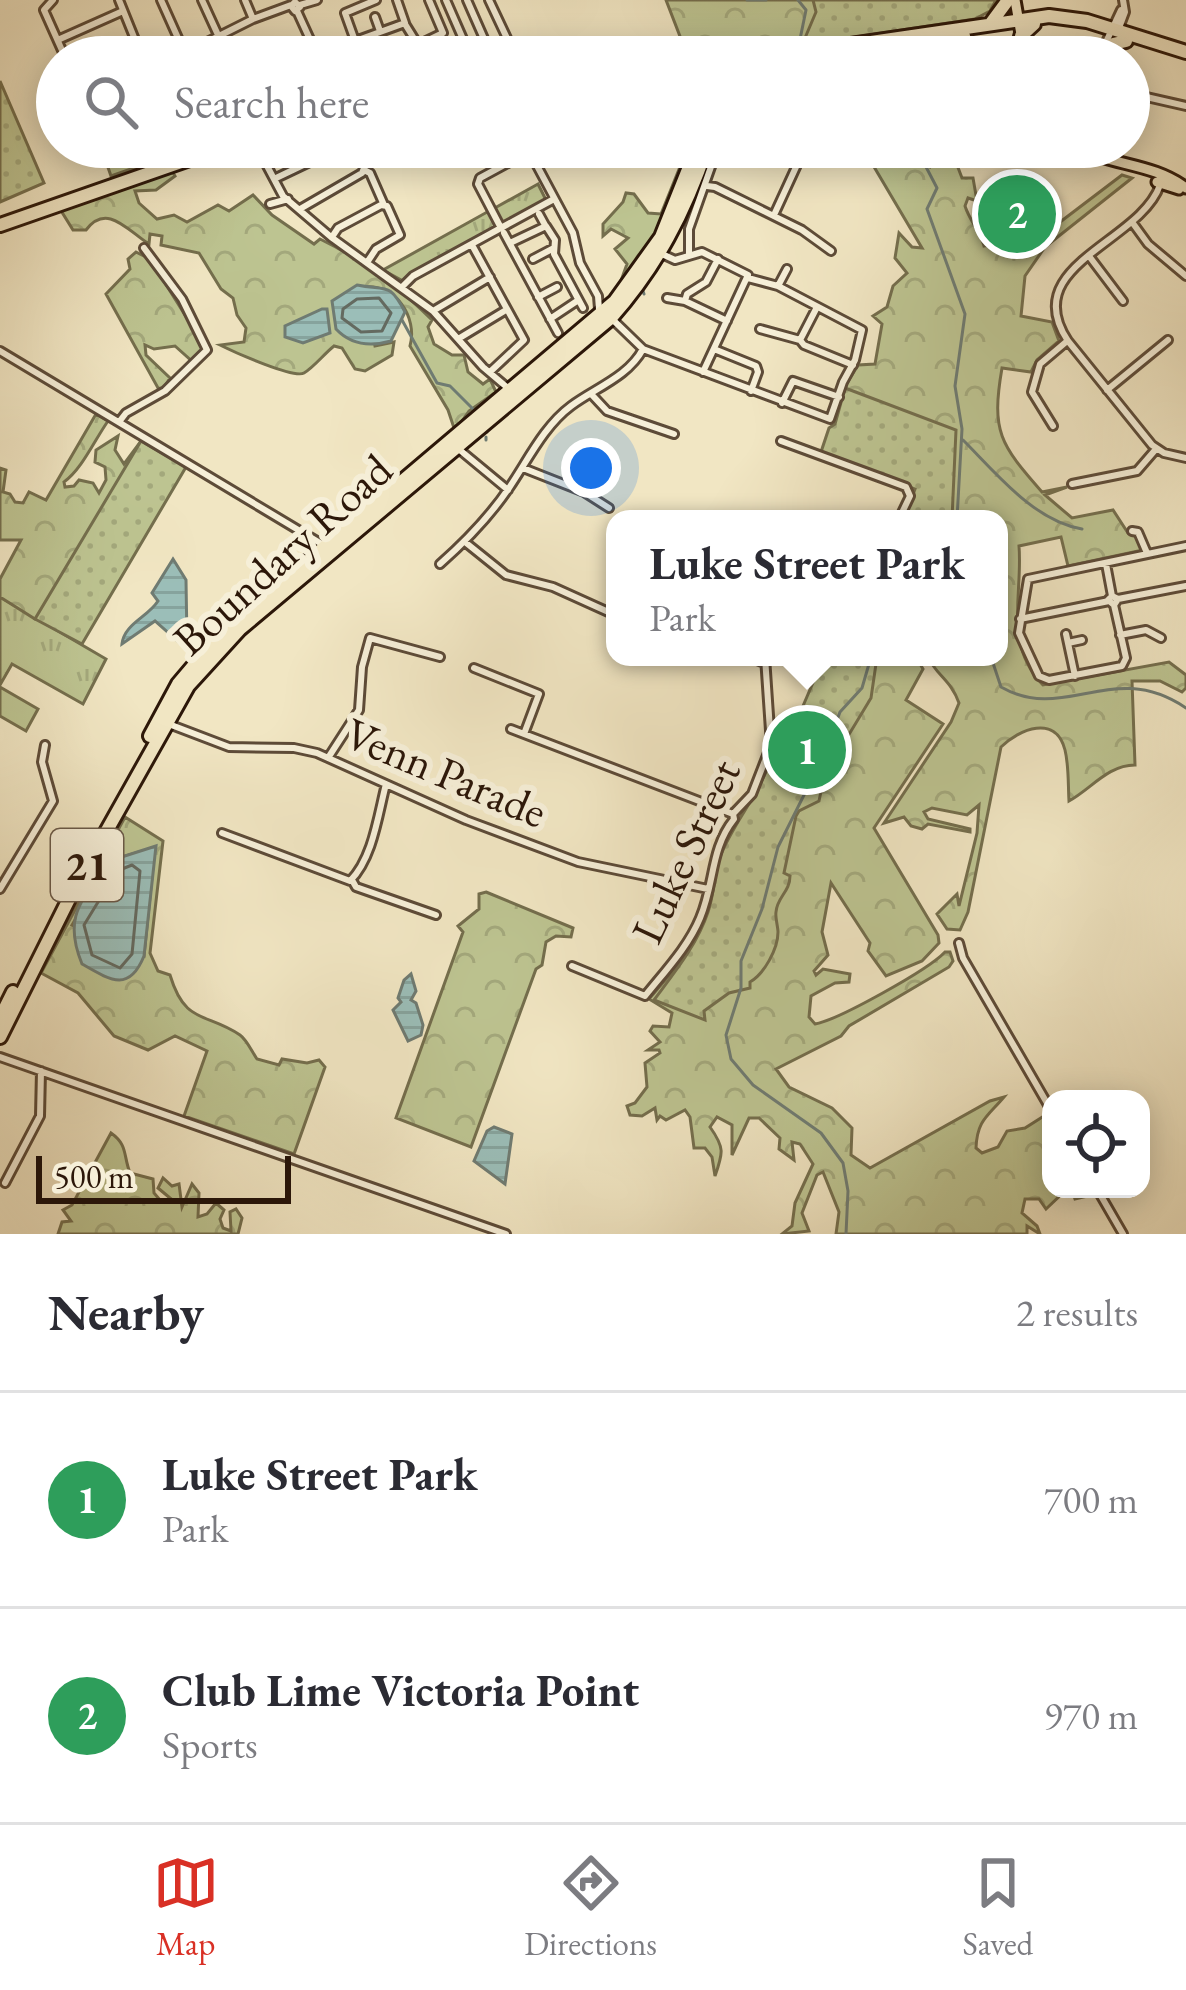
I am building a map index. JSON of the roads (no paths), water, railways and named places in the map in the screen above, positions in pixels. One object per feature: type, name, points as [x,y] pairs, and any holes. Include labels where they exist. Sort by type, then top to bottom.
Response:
[{"type":"highway","points":[[912,36],[1017,19],[1068,23],[1110,36]]},
{"type":"highway","points":[[991,24],[1017,19]]},
{"type":"highway","points":[[952,36],[1017,19]]},
{"type":"highway","points":[[1150,47],[1186,56]]},
{"type":"highway","points":[[0,225],[154,168]]},
{"type":"highway","name":"Boundary Road","points":[[457,441],[508,387],[615,301],[658,252],[689,168]]},
{"type":"highway","name":"Boundary Road","points":[[0,1037],[163,722],[178,684],[204,652],[611,318],[679,221],[699,168]]},
{"type":"highway","name":"Boundary Road","points":[[0,1018],[163,722]]},
{"type":"main road","points":[[1119,168],[1163,180]]},
{"type":"main road","points":[[1131,168],[1185,188]]},
{"type":"street","points":[[53,0],[44,10],[58,36]]},
{"type":"street","points":[[118,0],[134,36]]},
{"type":"street","points":[[161,0],[179,36]]},
{"type":"street","points":[[202,0],[219,36],[253,19],[317,0]]},
{"type":"street","points":[[245,0],[253,19]]},
{"type":"street","points":[[352,36],[345,14],[376,0]]},
{"type":"street","points":[[397,0],[413,36]]},
{"type":"street","points":[[429,0],[442,33],[436,36]]},
{"type":"street","points":[[446,0],[462,36]]},
{"type":"street","points":[[489,0],[505,36]]},
{"type":"street","points":[[1113,36],[1122,0]]},
{"type":"street","points":[[452,13],[469,4],[483,36]]},
{"type":"street","points":[[294,6],[308,36]]},
{"type":"street","points":[[67,36],[123,11]]},
{"type":"street","points":[[375,17],[380,31]]},
{"type":"street","points":[[368,36],[405,23]]},
{"type":"street","points":[[1150,98],[1186,106]]},
{"type":"street","points":[[271,168],[287,199],[433,310],[508,387]]},
{"type":"street","points":[[276,178],[297,168]]},
{"type":"street","points":[[500,168],[478,181],[558,333]]},
{"type":"street","points":[[537,168],[572,233],[599,307],[578,335]]},
{"type":"street","points":[[689,254],[689,229],[712,168]]},
{"type":"street","points":[[774,215],[796,168]]},
{"type":"street","points":[[300,209],[364,170],[370,173],[400,235],[376,249],[368,260]]},
{"type":"street","points":[[1163,180],[1150,207],[1066,275],[1058,294],[1058,324],[1156,449],[1186,458]]},
{"type":"street","points":[[706,187],[774,215],[831,251]]},
{"type":"street","points":[[270,204],[287,199]]},
{"type":"street","points":[[403,286],[413,276],[554,199]]},
{"type":"street","points":[[332,237],[338,228],[383,205]]},
{"type":"street","points":[[539,214],[581,304],[550,319]]},
{"type":"street","points":[[1132,222],[1148,244],[1186,276]]},
{"type":"street","points":[[510,243],[544,225]]},
{"type":"street","points":[[472,245],[524,343],[490,371]]},
{"type":"street","points":[[119,423],[126,413],[165,391],[207,350],[182,298],[144,248]]},
{"type":"street","points":[[532,259],[554,248]]},
{"type":"street","points":[[611,318],[643,349],[830,419],[862,330],[702,252],[675,260],[658,252]]},
{"type":"street","points":[[1089,256],[1123,301]]},
{"type":"street","points":[[579,257],[604,299],[615,301]]},
{"type":"street","points":[[685,301],[685,296],[708,279],[718,259]]},
{"type":"street","points":[[778,286],[787,269]]},
{"type":"street","points":[[433,310],[490,277]]},
{"type":"street","points":[[703,372],[748,278]]},
{"type":"street","points":[[538,297],[557,287]]},
{"type":"street","points":[[667,298],[728,321]]},
{"type":"street","points":[[800,340],[816,308]]},
{"type":"street","points":[[458,339],[506,310]]},
{"type":"street","points":[[760,329],[800,340],[853,365]]},
{"type":"street","points":[[1107,390],[1168,340]]},
{"type":"street","points":[[1054,426],[1032,392],[1044,358],[1068,341]]},
{"type":"street","points":[[440,564],[508,490],[562,413],[593,396],[643,349]]},
{"type":"street","points":[[714,349],[756,365],[751,391]]},
{"type":"street","points":[[0,351],[328,549]]},
{"type":"street","points":[[782,375],[838,398]]},
{"type":"street","points":[[782,403],[794,381]]},
{"type":"street","points":[[593,396],[607,411],[674,434]]},
{"type":"street","points":[[457,441],[508,490]]},
{"type":"street","points":[[781,441],[908,488],[910,496],[903,510]]},
{"type":"street","points":[[1072,484],[1137,471],[1156,449]]},
{"type":"street","points":[[523,468],[578,489],[609,508]]},
{"type":"street","points":[[1136,530],[1147,553]]},
{"type":"street","points":[[465,542],[506,575],[553,586],[606,611]]},
{"type":"street","points":[[1106,564],[1126,658],[1122,666],[1049,680],[1039,676],[1019,633],[1028,579],[1186,546]]},
{"type":"street","points":[[1020,619],[1186,586]]},
{"type":"street","points":[[1120,635],[1146,630],[1159,633]]},
{"type":"street","points":[[328,758],[359,710],[370,638],[440,657]]},
{"type":"street","points":[[1075,676],[1067,639],[1082,640]]},
{"type":"street","name":"Luke Street","points":[[572,966],[645,996],[686,944],[700,918],[718,840],[752,794],[770,745],[764,666]]},
{"type":"street","points":[[474,668],[539,694],[524,734]]},
{"type":"street","name":"Venn Parade","points":[[163,722],[229,747],[294,748],[328,758],[466,820],[578,862],[708,889]]},
{"type":"street","points":[[511,729],[733,814]]},
{"type":"street","points":[[0,889],[52,802],[42,762],[45,745]]},
{"type":"street","points":[[351,881],[371,842],[386,784]]},
{"type":"street","points":[[222,833],[436,915]]},
{"type":"street","points":[[958,943],[1042,1094]]},
{"type":"street","points":[[0,1059],[506,1234]]},
{"type":"street","points":[[5,1183],[40,1116],[41,1071]]},
{"type":"street","points":[[1102,1198],[1123,1234]]},
{"type":"water","points":[[357,285],[386,289],[400,302],[405,312],[391,341],[361,343],[336,329],[332,301]]},
{"type":"water","points":[[327,309],[330,333],[303,343],[285,337],[285,326]]},
{"type":"water","points":[[173,559],[186,580],[187,642],[181,644],[155,621],[122,644],[127,631],[158,601],[152,593]]},
{"type":"water","points":[[156,846],[144,956],[132,975],[110,978],[82,964],[74,933],[78,909],[109,861]]},
{"type":"water","points":[[411,974],[416,991],[411,1000],[423,1025],[421,1035],[408,1041],[393,1010]]},
{"type":"water","points":[[494,1127],[512,1134],[505,1184],[474,1161],[487,1131]]},
{"type":"waterway","points":[[747,0],[766,0]]},
{"type":"waterway","points":[[798,0],[806,10],[801,36]]},
{"type":"waterway","points":[[927,168],[937,188],[927,209],[965,314],[955,386],[962,429],[958,510]]},
{"type":"waterway","points":[[402,320],[437,383],[450,386],[473,409]]},
{"type":"waterway","points":[[963,440],[1032,506],[1082,529]]},
{"type":"waterway","points":[[846,1234],[848,1191],[843,1163],[821,1133],[753,1085],[731,1059],[726,1035],[741,988],[741,961],[762,909],[778,847],[840,712],[862,688],[868,666]]},
{"type":"waterway","points":[[994,666],[1001,687],[1025,696],[1047,699],[1135,689],[1159,694],[1186,708]]},
{"type":"place","name":"Club Lime Victoria Point","points":[[1017,214]]},
{"type":"place","name":"Luke Street Park","points":[[807,750]]}]
